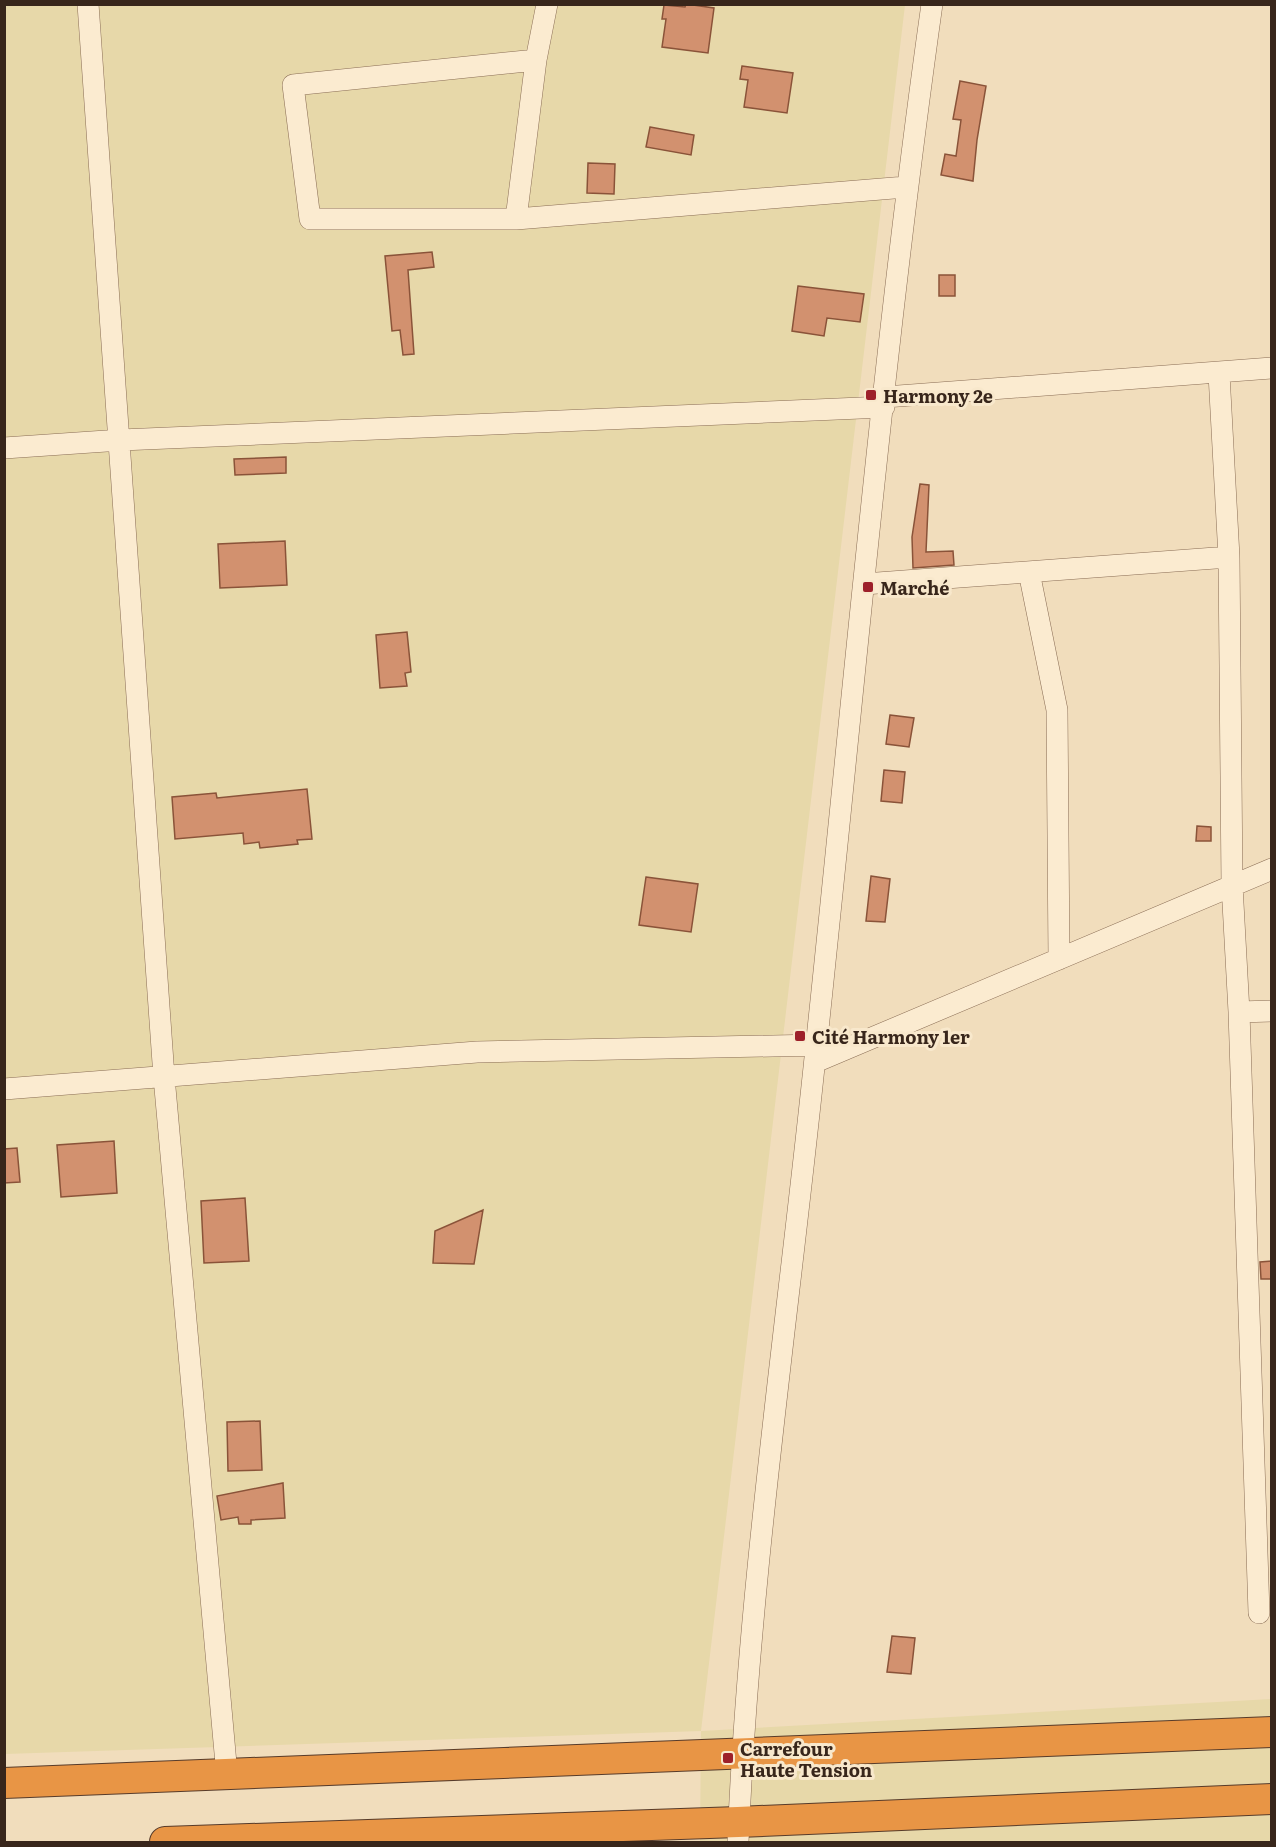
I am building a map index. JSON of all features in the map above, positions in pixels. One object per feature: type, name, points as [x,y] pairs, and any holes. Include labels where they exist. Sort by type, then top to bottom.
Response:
[{"type":"highway","points":[[4,1783],[1272,1732]]},
{"type":"highway","points":[[165,1842],[738,1832],[1272,1799]]},
{"type":"street","points":[[88,4],[121,440],[164,1077],[227,1774]]},
{"type":"street","points":[[516,219],[536,60],[547,4]]},
{"type":"street","points":[[738,1832],[756,1574],[816,1054],[906,187],[932,4]]},
{"type":"street","points":[[536,60],[293,85],[310,219],[516,219],[906,187]]},
{"type":"street","points":[[4,448],[121,440],[885,402],[1272,368]]},
{"type":"street","points":[[1219,374],[1229,557],[1232,885],[1239,1012],[1259,1613]]},
{"type":"street","points":[[864,584],[1229,557]]},
{"type":"street","points":[[1029,572],[1057,710],[1059,959]]},
{"type":"street","points":[[4,1089],[477,1052],[816,1054],[1059,959],[1272,869]]},
{"type":"street","points":[[1239,1012],[1272,1011]]},
{"type":"shaded area","points":[[4,5],[905,5],[701,1731],[5,1754]]},
{"type":"shaded area","points":[[1271,1699],[1271,1842],[700,1842],[701,1731]]},
{"type":"building","points":[[686,4],[714,8],[708,53],[662,47],[666,19],[662,19],[664,5],[685,7]]},
{"type":"building","points":[[742,66],[793,73],[787,113],[744,107],[748,80],[740,79]]},
{"type":"building","points":[[960,81],[986,86],[973,181],[941,175],[945,154],[956,156],[961,120],[953,119]]},
{"type":"building","points":[[650,127],[694,135],[691,155],[646,147]]},
{"type":"building","points":[[588,163],[615,164],[614,194],[587,193]]},
{"type":"building","points":[[432,252],[434,267],[408,270],[414,354],[403,355],[400,330],[392,331],[385,256]]},
{"type":"building","points":[[939,275],[955,275],[955,296],[939,296]]},
{"type":"building","points":[[798,286],[864,294],[860,322],[827,318],[824,336],[792,331]]},
{"type":"building","points":[[286,457],[286,473],[235,475],[234,459]]},
{"type":"building","points":[[920,484],[929,485],[926,552],[953,551],[954,565],[913,568],[912,537]]},
{"type":"building","points":[[285,541],[287,585],[220,588],[218,544]]},
{"type":"building","points":[[407,632],[411,672],[405,673],[407,686],[380,688],[376,635]]},
{"type":"building","points":[[890,715],[914,718],[909,747],[886,744]]},
{"type":"building","points":[[884,770],[905,772],[902,803],[881,801]]},
{"type":"building","points":[[307,789],[312,839],[297,840],[298,844],[260,848],[259,842],[244,844],[243,833],[175,839],[172,797],[216,793],[217,798]]},
{"type":"building","points":[[1197,826],[1211,827],[1211,841],[1196,841]]},
{"type":"building","points":[[871,876],[890,879],[885,922],[866,921]]},
{"type":"building","points":[[646,877],[698,884],[691,932],[639,925]]},
{"type":"building","points":[[114,1141],[117,1193],[61,1197],[57,1145]]},
{"type":"building","points":[[17,1148],[20,1182],[4,1183],[4,1149]]},
{"type":"building","points":[[245,1198],[249,1261],[204,1263],[201,1201]]},
{"type":"building","points":[[483,1210],[474,1264],[433,1263],[435,1231]]},
{"type":"building","points":[[1272,1261],[1272,1279],[1261,1279],[1260,1262]]},
{"type":"building","points":[[260,1421],[262,1470],[228,1471],[227,1422]]},
{"type":"building","points":[[283,1483],[285,1518],[251,1520],[251,1524],[239,1524],[238,1517],[221,1520],[217,1496]]},
{"type":"building","points":[[892,1636],[915,1638],[911,1674],[887,1672]]},
{"type":"place","name":"Harmony 2e","points":[[871,395]]},
{"type":"place","name":"Marché","points":[[868,587]]},
{"type":"place","name":"Cité Harmony 1er","points":[[800,1036]]},
{"type":"place","name":"Carrefour Haute Tension","points":[[728,1758]]}]
